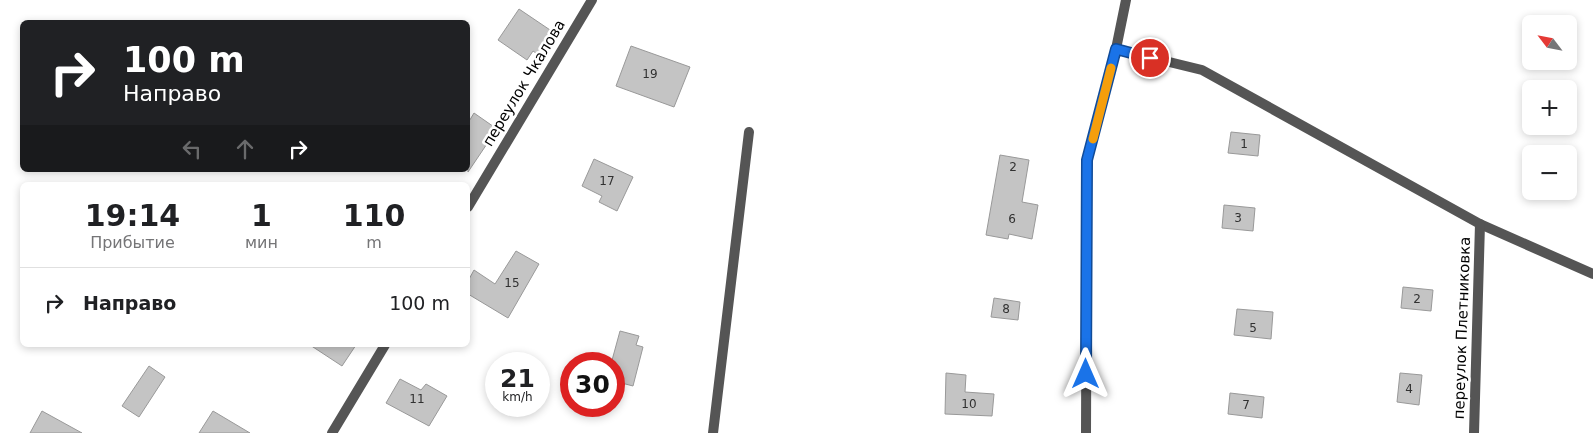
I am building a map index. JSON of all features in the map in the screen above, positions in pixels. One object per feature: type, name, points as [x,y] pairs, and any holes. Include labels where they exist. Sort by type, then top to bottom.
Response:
[{"type":"street","name":"переулок Чкалова","points":[[470,204],[592,0]]},
{"type":"street","points":[[1086,433],[1087,160],[1116,49],[1126,0]]},
{"type":"street","points":[[1116,49],[1202,70],[1480,224],[1593,274]]},
{"type":"street","points":[[714,433],[749,132]]},
{"type":"street","name":"переулок Плетниковка","points":[[1474,433],[1480,224]]},
{"type":"street","points":[[332,433],[384,347]]},
{"type":"building","points":[[519,9],[559,36],[543,58],[533,51],[527,60],[498,40]]},
{"type":"building","points":[[631,46],[690,67],[674,107],[616,86]]},
{"type":"building","points":[[474,113],[497,129],[470,169],[470,120]]},
{"type":"building","points":[[1231,132],[1260,135],[1258,156],[1228,153]]},
{"type":"building","points":[[1000,155],[1029,160],[1022,202],[1038,205],[1032,239],[1009,234],[1008,239],[986,235]]},
{"type":"building","points":[[594,159],[633,177],[617,211],[599,202],[602,196],[582,186]]},
{"type":"building","points":[[1224,205],[1255,208],[1253,231],[1222,228]]},
{"type":"building","points":[[516,251],[539,264],[508,318],[470,295],[470,277],[474,270],[495,284]]},
{"type":"building","points":[[1403,287],[1433,290],[1431,311],[1401,308]]},
{"type":"building","points":[[994,298],[1020,302],[1018,320],[991,317]]},
{"type":"building","points":[[1237,309],[1273,312],[1271,339],[1234,335]]},
{"type":"building","points":[[620,331],[639,336],[636,345],[643,347],[633,386],[625,384],[625,352],[614,352]]},
{"type":"building","points":[[313,347],[355,347],[342,366]]},
{"type":"building","points":[[149,366],[165,377],[139,417],[122,406]]},
{"type":"building","points":[[946,373],[966,375],[965,392],[994,394],[992,416],[945,414]]},
{"type":"building","points":[[1400,373],[1422,375],[1419,405],[1397,402]]},
{"type":"building","points":[[400,379],[421,390],[426,384],[447,396],[429,426],[386,403]]},
{"type":"building","points":[[1230,393],[1264,397],[1262,418],[1228,414]]},
{"type":"building","points":[[42,411],[82,433],[30,433]]},
{"type":"building","points":[[213,411],[250,433],[199,433]]},
{"type":"slow traffic","points":[[1093,139],[1111,68]]},
{"type":"route","points":[[1086,374],[1087,160],[1116,49],[1150,58]]}]
